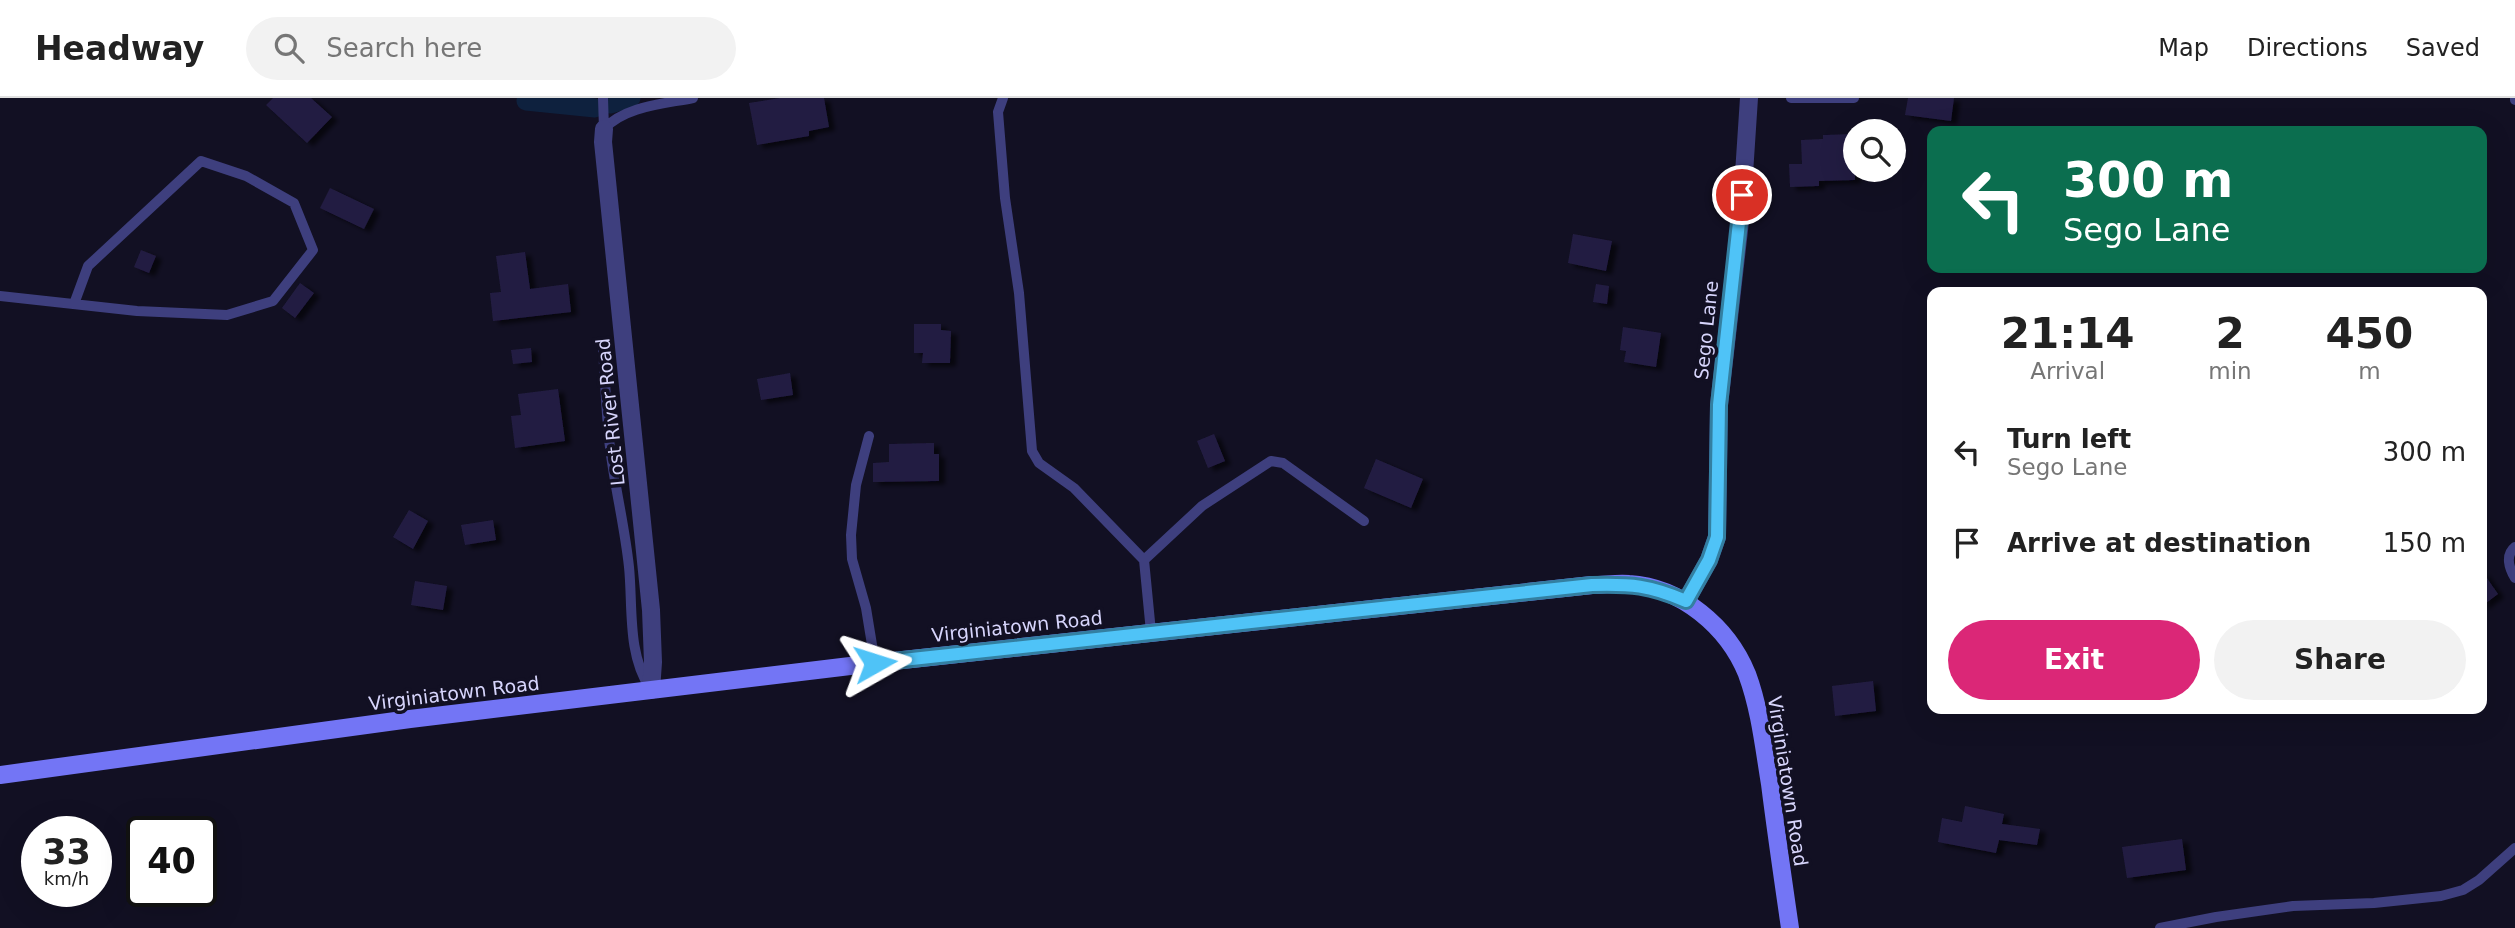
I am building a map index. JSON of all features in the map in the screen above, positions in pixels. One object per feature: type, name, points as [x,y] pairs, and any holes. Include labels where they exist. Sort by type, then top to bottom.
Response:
[{"type":"street","name":"Sego Lane","points":[[1686,601],[1709,560],[1717,537],[1719,405],[1742,204],[1749,98]]},
{"type":"street","name":"Lost River Road","points":[[604,129],[603,142],[651,610],[651,690]]},
{"type":"street","name":"Virginiatown Road","points":[[0,775],[410,719],[875,663],[1592,585],[1630,584],[1658,589],[1686,601],[1707,618],[1730,643],[1750,682],[1765,751],[1790,928]]},
{"type":"lane","points":[[603,98],[604,129]]},
{"type":"lane","points":[[604,129],[624,114],[693,98]]},
{"type":"lane","points":[[1003,98],[998,112],[1005,198],[1019,293],[1032,452],[1039,463],[1074,488],[1144,560],[1150,632]]},
{"type":"lane","points":[[1791,98],[1854,98]]},
{"type":"lane","points":[[0,296],[137,311],[227,315],[272,301],[313,250],[294,202],[246,176],[201,161],[88,266],[74,304]]},
{"type":"lane","points":[[603,352],[611,455],[624,527],[635,643],[640,673],[651,690]]},
{"type":"lane","points":[[869,436],[856,485],[851,535],[852,559],[866,608],[875,663]]},
{"type":"lane","points":[[1144,560],[1202,506],[1271,461],[1283,463],[1364,521]]},
{"type":"lane","points":[[2515,547],[2508,560],[2515,578]]},
{"type":"lane","points":[[2160,928],[2293,906],[2374,903],[2441,896],[2463,890],[2479,880],[2515,848]]},
{"type":"building","points":[[273,98],[311,98],[332,117],[307,143],[266,105]]},
{"type":"building","points":[[780,98],[824,98],[829,127],[809,131],[809,136],[757,145],[749,103]]},
{"type":"building","points":[[1908,98],[1954,98],[1951,121],[1905,115]]},
{"type":"building","points":[[1843,134],[1843,180],[1819,181],[1819,186],[1790,187],[1789,164],[1802,164],[1801,140],[1823,139],[1823,135]]},
{"type":"building","points":[[330,188],[374,209],[364,229],[320,208]]},
{"type":"building","points":[[1573,234],[1612,241],[1606,271],[1568,263]]},
{"type":"building","points":[[141,250],[156,256],[149,273],[134,267]]},
{"type":"building","points":[[525,252],[530,289],[568,284],[571,312],[493,321],[490,293],[501,292],[496,256]]},
{"type":"building","points":[[300,283],[314,293],[295,318],[282,308]]},
{"type":"building","points":[[1596,284],[1609,286],[1607,304],[1593,302]]},
{"type":"building","points":[[914,324],[941,324],[941,330],[951,331],[950,363],[922,363],[923,353],[914,353]]},
{"type":"building","points":[[1623,327],[1661,333],[1656,367],[1624,362],[1626,351],[1620,350]]},
{"type":"building","points":[[531,348],[532,362],[513,364],[511,350]]},
{"type":"building","points":[[790,373],[793,395],[761,400],[757,379]]},
{"type":"building","points":[[558,389],[565,441],[515,448],[511,416],[521,415],[518,394]]},
{"type":"building","points":[[1214,434],[1225,461],[1208,468],[1197,441]]},
{"type":"building","points":[[934,443],[934,454],[939,454],[939,481],[873,482],[873,463],[889,462],[889,444]]},
{"type":"building","points":[[1376,459],[1423,479],[1411,508],[1364,488]]},
{"type":"building","points":[[409,510],[428,521],[413,549],[393,537]]},
{"type":"building","points":[[493,520],[496,540],[465,545],[461,525]]},
{"type":"building","points":[[2487,578],[2498,594],[2487,602]]},
{"type":"building","points":[[415,581],[447,586],[443,610],[411,605]]},
{"type":"building","points":[[1873,681],[1876,711],[1835,716],[1832,686]]},
{"type":"building","points":[[1965,806],[2004,814],[2002,824],[2040,829],[2037,845],[1999,840],[1996,853],[1938,842],[1942,818],[1962,822]]},
{"type":"building","points":[[2182,839],[2186,870],[2127,878],[2122,847]]},
{"type":"waterway","points":[[610,104],[631,98]]},
{"type":"waterway","points":[[526,101],[595,108]]},
{"type":"route","points":[[875,663],[1592,585],[1630,584],[1658,589],[1686,601],[1709,560],[1717,537],[1719,405],[1742,195]]}]
